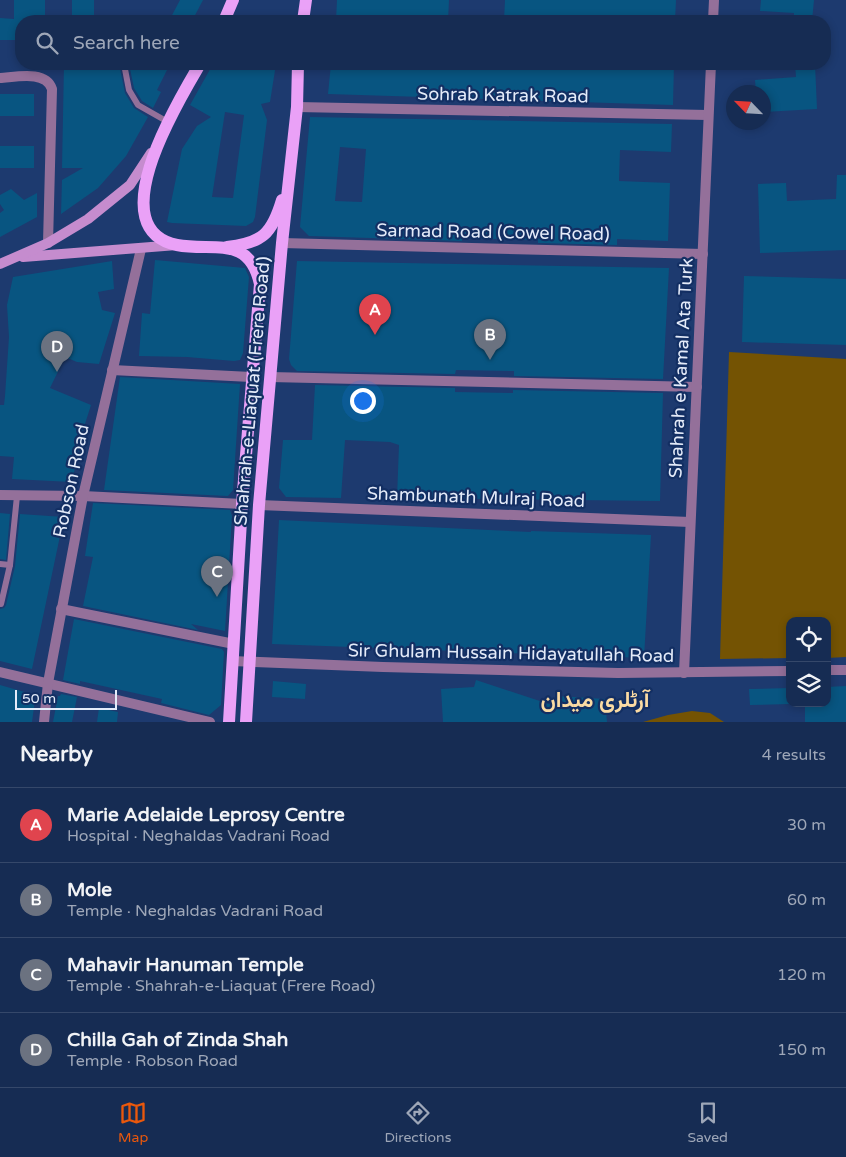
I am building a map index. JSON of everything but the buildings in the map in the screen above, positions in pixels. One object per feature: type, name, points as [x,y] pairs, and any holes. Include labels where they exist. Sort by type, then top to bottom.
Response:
[{"type":"main road","points":[[227,15],[233,0]]},
{"type":"main road","points":[[304,15],[306,0]]},
{"type":"main road","name":"Shahrah-e-Liaquat (Frere Road)","points":[[197,70],[160,139],[144,188],[143,208],[148,226],[160,238],[177,245],[227,247],[250,259],[257,271],[260,284],[242,504],[230,722]]},
{"type":"main road","name":"Shahrah-e-Liaquat (Frere Road)","points":[[246,722],[259,505],[282,244],[293,154],[297,107],[297,70]]},
{"type":"main road","points":[[0,264],[48,242],[88,219],[130,185],[160,139]]},
{"type":"main road","points":[[227,247],[246,245],[263,237],[274,223],[282,202],[293,154]]},
{"type":"main road","points":[[12,258],[177,245]]},
{"type":"street","points":[[713,15],[714,0]]},
{"type":"street","name":"Shahrah e Kamal Ata Turk","points":[[684,673],[711,70]]},
{"type":"street","points":[[0,78],[44,78],[50,83],[52,89],[48,242]]},
{"type":"street","name":"Sohrab Katrak Road","points":[[297,107],[708,115]]},
{"type":"street","name":"Sarmad Road (Cowel Road)","points":[[282,244],[703,254]]},
{"type":"street","name":"Robson Road","points":[[44,722],[48,683],[83,496],[141,249]]},
{"type":"street","points":[[112,370],[251,377]]},
{"type":"street","points":[[270,377],[697,387]]},
{"type":"street","points":[[0,495],[83,496],[242,504]]},
{"type":"street","name":"Shambunath Mulraj Road","points":[[259,505],[690,522]]},
{"type":"street","points":[[61,609],[234,644]]},
{"type":"street","name":"Sir Ghulam Hussain Hidayatullah Road","points":[[232,661],[618,673],[786,670]]},
{"type":"street","points":[[831,670],[846,670]]},
{"type":"street","points":[[0,672],[210,722]]},
{"type":"lane","points":[[125,70],[130,90],[138,105],[168,122]]},
{"type":"lane","points":[[1,604],[10,565],[17,496]]},
{"type":"lane","points":[[0,564],[10,565]]},
{"type":"shaded area","points":[[729,352],[846,359],[846,657],[831,658],[831,617],[786,617],[786,658],[720,659]]},
{"type":"shaded area","points":[[692,711],[710,713],[724,722],[643,722],[668,715]]},
{"type":"place","name":"Marie Adelaide Leprosy Centre","points":[[375,335]]},
{"type":"place","name":"Mole","points":[[490,360]]},
{"type":"place","name":"Chilla Gah of Zinda Shah","points":[[57,372]]},
{"type":"place","name":"Mahavir Hanuman Temple","points":[[217,597]]},
{"type":"district","name":"آرٹلری میدان","points":[[595,700]]}]
